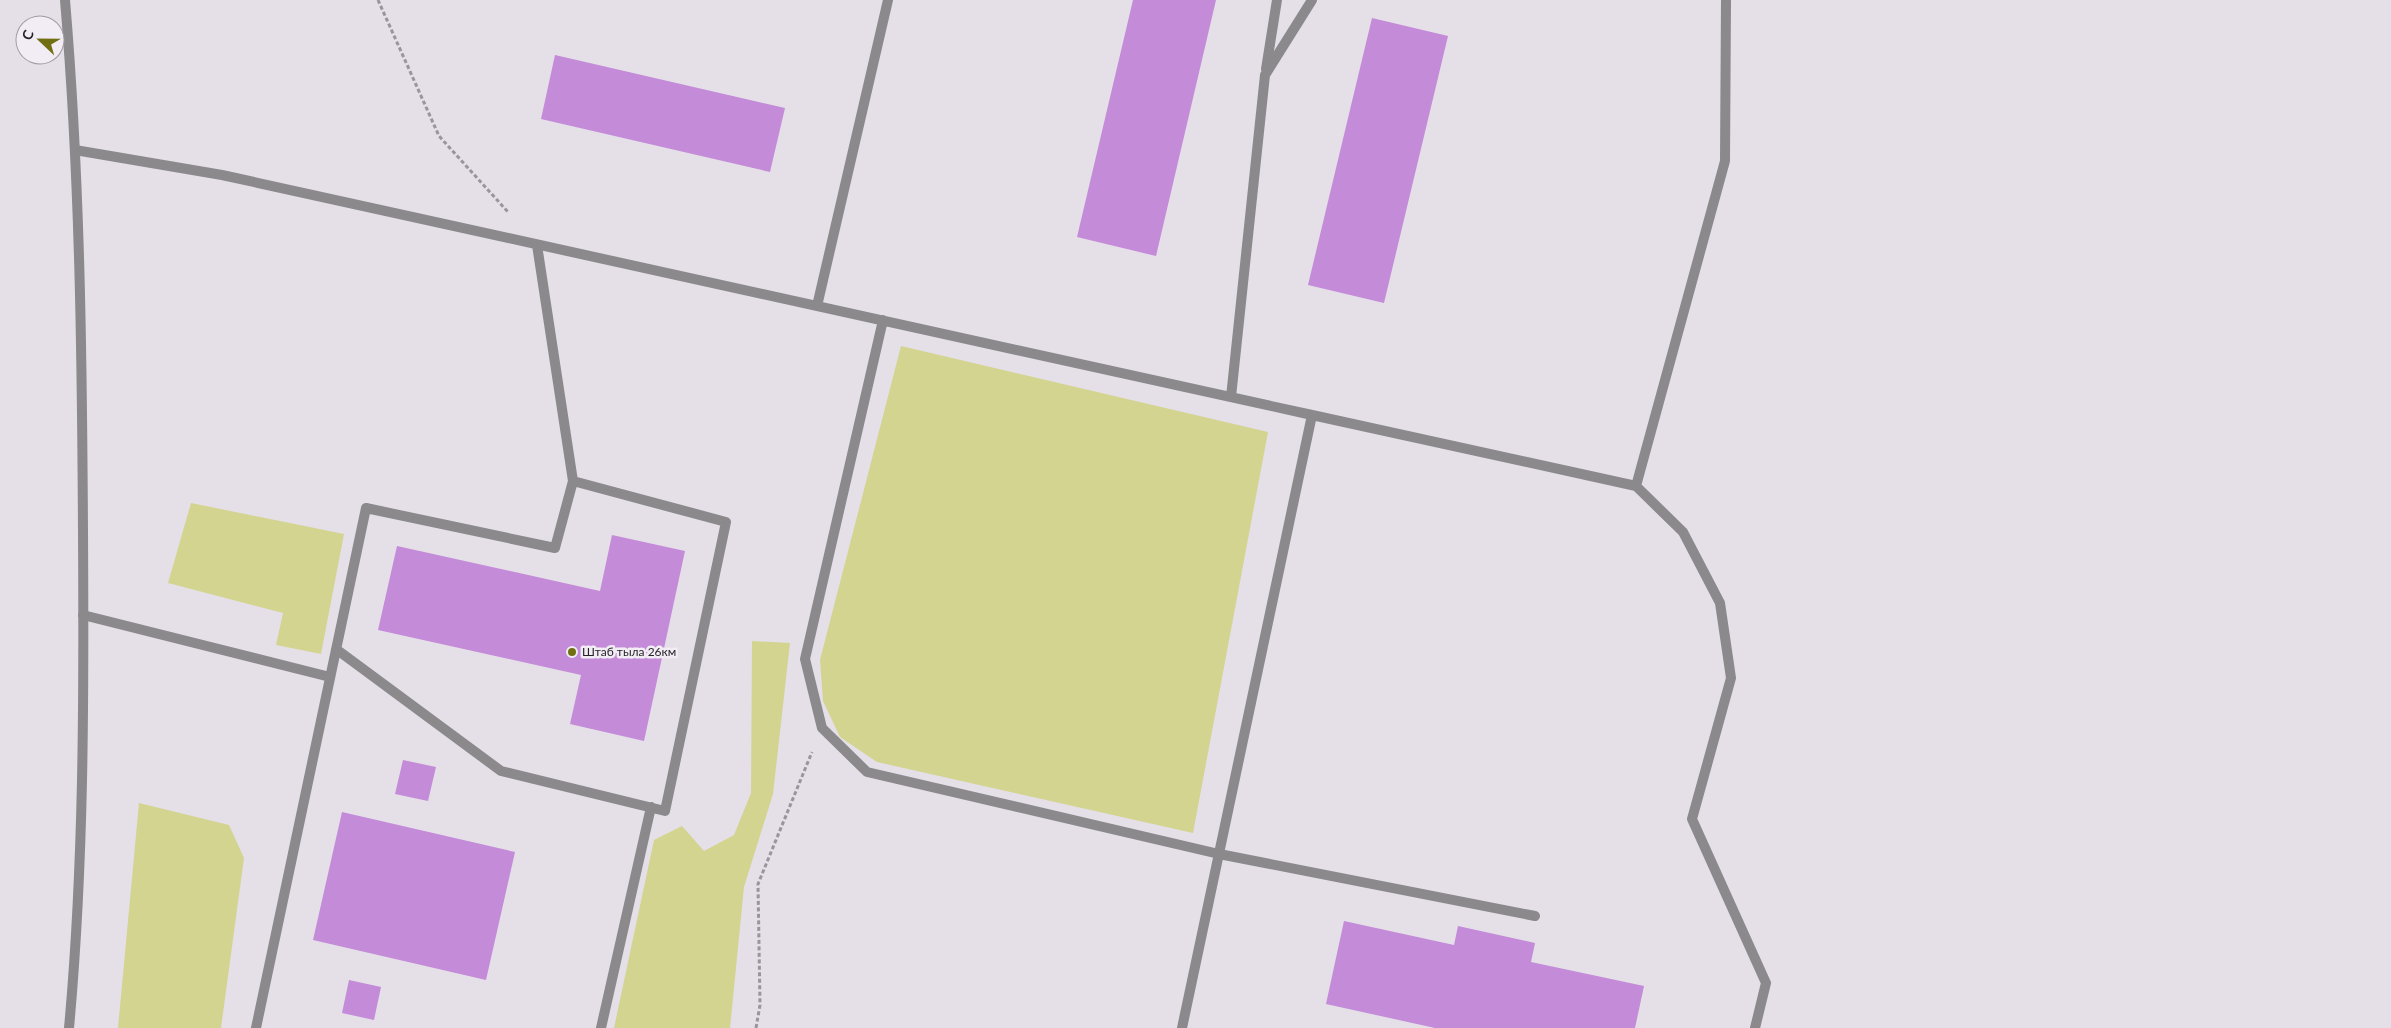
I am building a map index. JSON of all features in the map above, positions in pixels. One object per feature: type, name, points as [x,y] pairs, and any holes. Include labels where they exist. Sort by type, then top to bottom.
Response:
[{"type":"street","points":[[65,0],[75,150],[82,342],[83,615],[78,906],[69,1028]]},
{"type":"street","points":[[817,306],[888,0]]},
{"type":"street","points":[[1231,397],[1265,75],[1277,0]]},
{"type":"street","points":[[1265,75],[1312,0]]},
{"type":"street","points":[[1636,486],[1725,161],[1726,0]]},
{"type":"street","points":[[75,150],[222,175],[1636,486],[1683,532],[1720,603],[1731,678],[1692,819],[1766,983],[1755,1028]]},
{"type":"street","points":[[256,1028],[366,508],[555,548],[573,481],[537,245]]},
{"type":"street","points":[[883,320],[805,658],[822,728],[867,772],[1218,854],[1535,916]]},
{"type":"street","points":[[1182,1028],[1312,415]]},
{"type":"street","points":[[336,649],[501,771],[665,811],[726,522],[573,481]]},
{"type":"street","points":[[83,615],[330,677]]},
{"type":"street","points":[[601,1028],[651,807]]},
{"type":"path","points":[[378,0],[439,136],[537,245]]},
{"type":"path","points":[[756,1028],[760,1005],[758,884],[822,728]]},
{"type":"green space","points":[[901,346],[1268,432],[1193,833],[877,762],[840,737],[823,701],[820,660]]},
{"type":"green space","points":[[191,503],[344,534],[321,654],[276,645],[283,613],[168,583]]},
{"type":"green space","points":[[752,641],[790,643],[773,794],[744,887],[730,1028],[614,1028],[654,840],[682,826],[704,851],[734,835],[751,793]]},
{"type":"green space","points":[[139,803],[229,825],[244,858],[221,1028],[118,1028]]},
{"type":"building","points":[[1133,0],[1216,0],[1156,256],[1077,237]]},
{"type":"building","points":[[1372,18],[1448,36],[1384,303],[1308,285]]},
{"type":"building","points":[[555,55],[785,108],[770,172],[541,119]]},
{"type":"building","name":"Штаб тыла 26км","points":[[612,535],[685,551],[644,741],[570,724],[581,675],[378,630],[397,546],[600,591]]},
{"type":"building","points":[[403,760],[436,767],[428,801],[395,794]]},
{"type":"building","points":[[342,812],[515,852],[486,980],[313,940]]},
{"type":"building","points":[[1344,921],[1454,945],[1458,926],[1535,943],[1531,962],[1644,986],[1635,1028],[1435,1028],[1326,1004]]},
{"type":"building","points":[[349,980],[381,987],[374,1020],[342,1013]]},
{"type":"place","name":"Штаб тыла 26км","points":[[572,652]]}]
